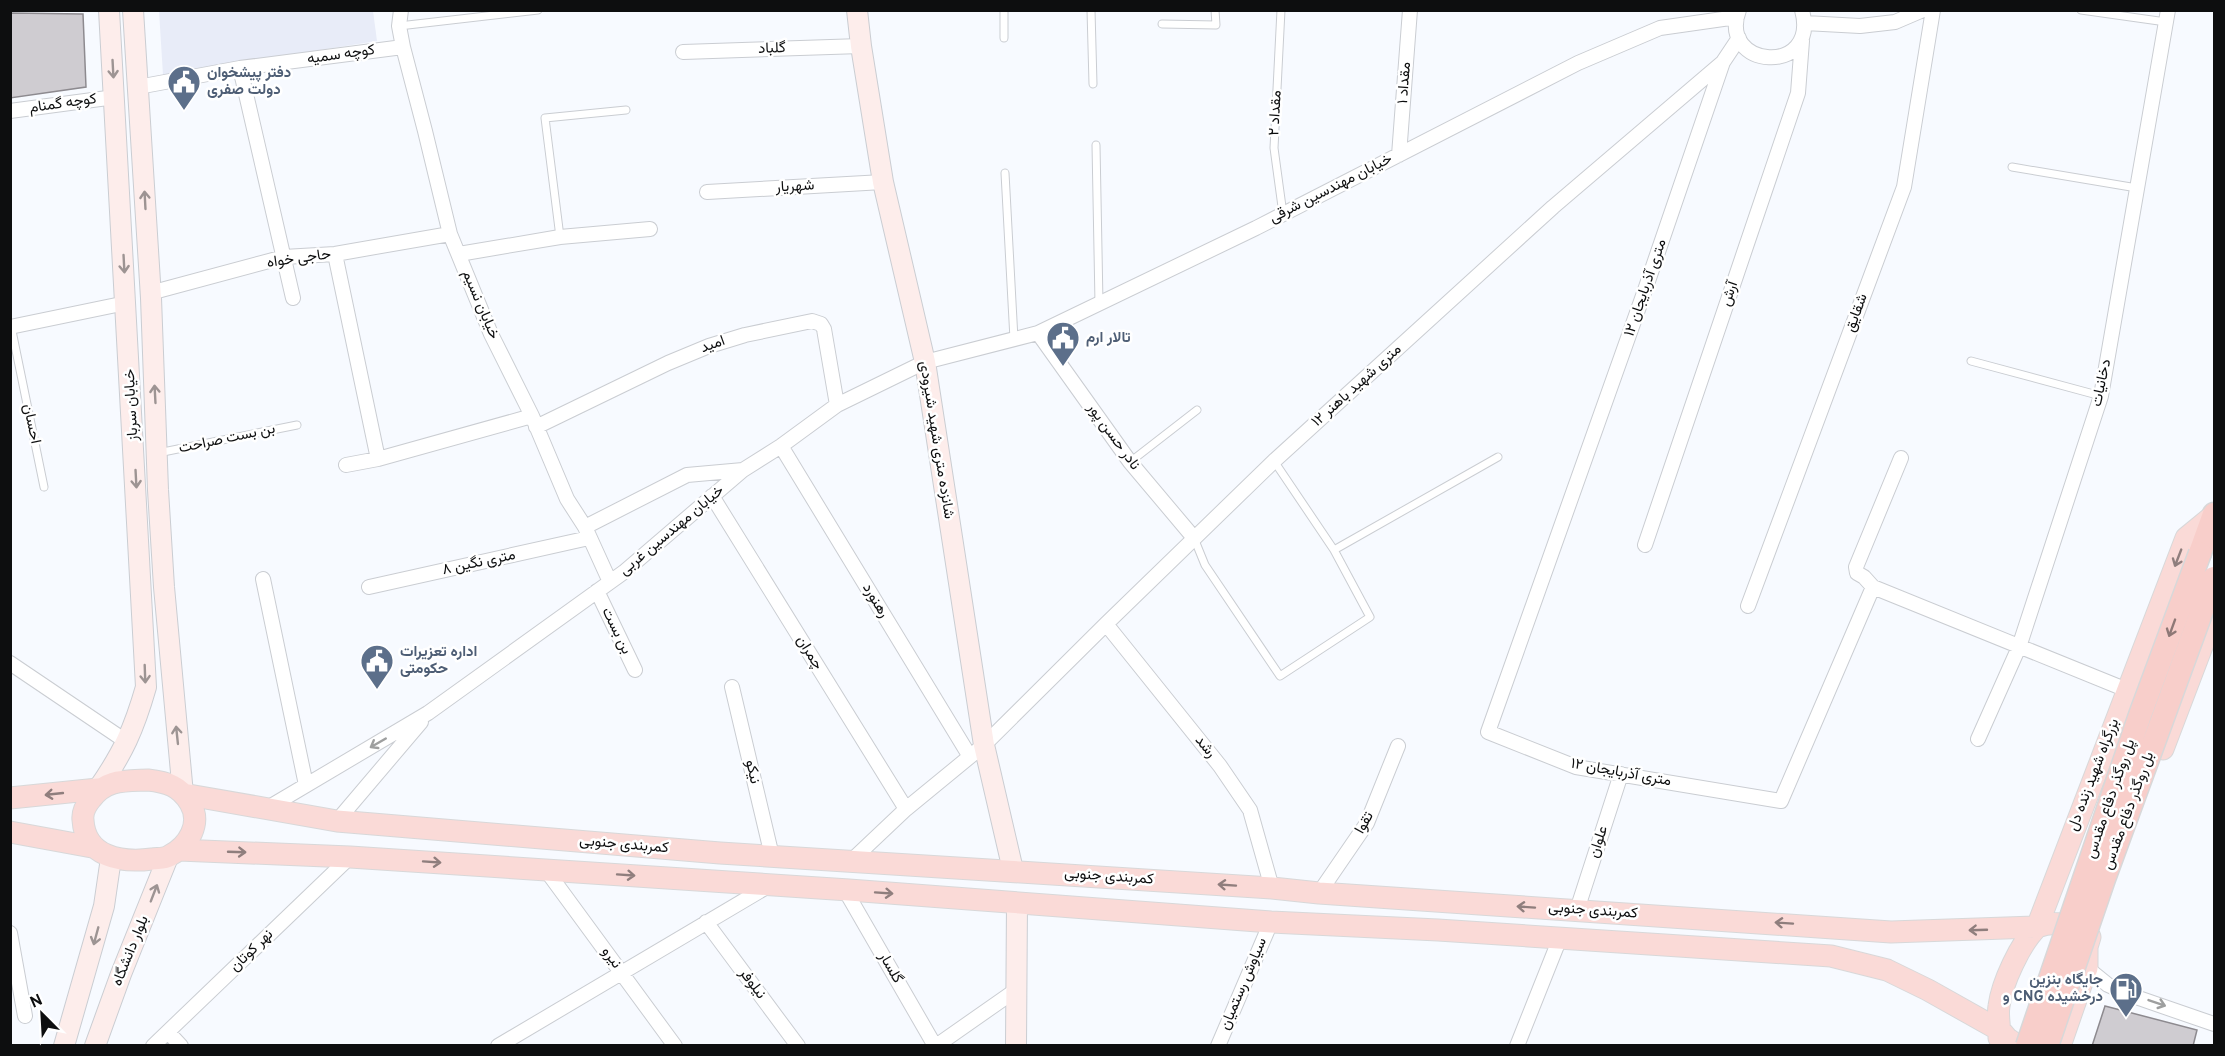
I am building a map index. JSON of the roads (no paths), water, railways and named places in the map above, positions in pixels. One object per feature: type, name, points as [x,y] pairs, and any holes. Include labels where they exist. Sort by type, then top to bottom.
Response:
[{"type":"highway","name":"بزرگراه شهید زنده دل","points":[[2200,553],[2214,514]]},
{"type":"highway","name":"پل روگذر دفاع مقدس","points":[[2027,1046],[2140,715],[2200,553]]},
{"type":"highway","name":"بل روگذر دفاع مقدس","points":[[2055,1044],[2104,879],[2214,578]]},
{"type":"main road","name":"خیابان سرباز","points":[[98,789],[118,760],[136,724],[146,687],[110,10]]},
{"type":"main road","name":"خیابان سرباز","points":[[133,10],[150,294],[160,522],[183,794]]},
{"type":"main road","name":"شانزده متری شهید شیرودی","points":[[857,10],[883,182],[925,362],[976,750],[1013,870]]},
{"type":"main road","name":"بزرگراه شهید زنده دل","points":[[1999,1038],[1999,1003],[2019,950],[2037,927],[2186,538],[2214,514]]},
{"type":"main road","points":[[138,522],[160,522]]},
{"type":"main road","points":[[2055,1044],[2087,968],[2087,947],[2214,615]]},
{"type":"main road","points":[[10,798],[98,789],[118,781],[166,782],[183,794],[191,805],[196,820],[190,837],[173,854],[137,861],[111,858],[92,847],[10,832]]},
{"type":"main road","points":[[92,847],[85,834],[82,818],[86,806],[98,789]]},
{"type":"main road","name":"کمربندی جنوبی","points":[[183,794],[337,821],[772,856],[1013,870],[1319,893],[1833,926],[1891,932],[2037,927],[2057,923],[2077,931],[2087,947]]},
{"type":"main road","points":[[376,859],[382,824]]},
{"type":"main road","name":"کمربندی جنوبی","points":[[173,854],[350,857],[845,890],[1271,922],[1560,938],[1831,957],[1887,970],[1928,990],[1999,1038],[2007,1038],[2018,1046]]},
{"type":"main road","name":"بلوار دانشگاه","points":[[95,1046],[173,854]]},
{"type":"main road","points":[[64,1046],[104,906],[111,858]]},
{"type":"main road","points":[[1013,870],[1017,903],[1016,990],[1019,1042]]},
{"type":"main road","points":[[2058,872],[2067,884],[2084,892],[2097,891],[2111,883]]},
{"type":"main road","points":[[1831,957],[1833,926]]},
{"type":"street","name":"خیابان نسیم","points":[[400,10],[399,26],[403,47],[450,234],[491,334],[534,422],[567,499],[587,533],[610,582]]},
{"type":"street","name":"مقداد ۱","points":[[1399,155],[1410,10]]},
{"type":"street","points":[[1804,17],[1860,26],[1895,22],[1923,10]]},
{"type":"street","name":"شقایق","points":[[1748,606],[1904,187],[1933,10]]},
{"type":"street","name":"خیابان مهندسین شرقی","points":[[925,362],[1038,333],[1283,214],[1578,63],[1660,28],[1738,14]]},
{"type":"street","points":[[1738,14],[1736,28],[1739,38],[1745,48],[1755,55],[1779,58],[1789,53],[1802,41]]},
{"type":"street","name":"دخانیات","points":[[1978,739],[2019,646],[2101,396],[2167,16]]},
{"type":"street","name":"آرش","points":[[1645,545],[1798,93],[1804,17]]},
{"type":"street","name":"۱۲ متری شهید باهنر","points":[[851,861],[906,809],[976,750],[1274,461],[1553,207],[1723,62],[1739,38]]},
{"type":"street","name":"گلباد","points":[[683,52],[861,46]]},
{"type":"street","name":"کوچه سمیه","points":[[138,87],[240,68],[403,47]]},
{"type":"street","name":"۱۲ متری آذربایجان","points":[[1723,62],[1646,290],[1488,732],[1576,767],[1781,801],[1873,587]]},
{"type":"street","points":[[240,68],[293,298]]},
{"type":"street","name":"کوچه گمنام","points":[[10,111],[115,97]]},
{"type":"street","name":"شهریار","points":[[707,192],[883,182]]},
{"type":"street","points":[[459,254],[560,237],[650,229]]},
{"type":"street","name":"حاجی خواه","points":[[150,294],[284,257],[334,254],[450,234]]},
{"type":"street","points":[[334,254],[378,459]]},
{"type":"street","points":[[11,326],[126,303]]},
{"type":"street","name":"امید","points":[[346,465],[534,422],[709,346],[745,335],[812,321],[821,324],[824,329],[837,405]]},
{"type":"street","name":"نادر حسن پور","points":[[1038,333],[1130,462],[1194,538]]},
{"type":"street","name":"خیابان مهندسین غربی","points":[[428,713],[610,582],[743,470],[781,446],[837,405],[925,362]]},
{"type":"street","name":"رهنورد","points":[[781,446],[976,750]]},
{"type":"street","points":[[1901,458],[1856,567],[1857,573],[1864,576],[1873,587],[2127,690]]},
{"type":"street","name":"۸ متری نگین","points":[[369,587],[587,533],[687,475],[743,470]]},
{"type":"street","name":"چمران","points":[[712,496],[906,809]]},
{"type":"street","points":[[264,579],[306,785]]},
{"type":"street","name":"بن بست","points":[[597,591],[635,670]]},
{"type":"street","name":"رشد","points":[[1106,624],[1220,766],[1250,810],[1272,888]]},
{"type":"street","points":[[10,663],[127,742]]},
{"type":"street","name":"نیکو","points":[[732,687],[772,856]]},
{"type":"street","points":[[267,809],[428,713]]},
{"type":"street","points":[[337,821],[428,713]]},
{"type":"street","name":"تقوا","points":[[1319,893],[1367,823],[1398,746]]},
{"type":"street","name":"علوان","points":[[1577,910],[1622,774]]},
{"type":"street","name":"نهر کوتان","points":[[153,1046],[350,857]]},
{"type":"street","name":"نیرو","points":[[546,870],[675,1046]]},
{"type":"street","points":[[498,1046],[770,885]]},
{"type":"street","name":"گلسار","points":[[845,890],[935,1046],[1016,990]]},
{"type":"street","name":"نیلوفر","points":[[706,922],[798,1046]]},
{"type":"street","name":"سیاوش رستمیان","points":[[1218,1046],[1271,922]]},
{"type":"street","points":[[10,933],[25,1016]]},
{"type":"street","points":[[1517,1046],[1560,938]]},
{"type":"street","points":[[2087,968],[2108,985],[2130,995],[2214,1024]]},
{"type":"street","points":[[168,1032],[181,1046]]},
{"type":"lane","points":[[399,26],[538,10]]},
{"type":"lane","points":[[1004,10],[1004,38]]},
{"type":"lane","points":[[1091,10],[1093,84]]},
{"type":"lane","points":[[1162,24],[1216,25],[1215,10]]},
{"type":"lane","name":"مقداد ۲","points":[[1281,10],[1274,148],[1283,214]]},
{"type":"lane","points":[[2081,10],[2167,16]]},
{"type":"lane","points":[[560,237],[545,118],[626,110]]},
{"type":"lane","points":[[1096,145],[1099,303]]},
{"type":"lane","points":[[2013,167],[2138,188]]},
{"type":"lane","points":[[1005,173],[1014,339]]},
{"type":"lane","name":"احسان","points":[[11,326],[44,487]]},
{"type":"lane","points":[[1971,361],[2101,396]]},
{"type":"lane","points":[[1130,462],[1197,410]]},
{"type":"lane","name":"بن بست صراحت","points":[[158,453],[297,425]]},
{"type":"lane","points":[[1334,550],[1498,457]]},
{"type":"lane","points":[[1194,538],[1204,565],[1280,676],[1370,617],[1334,550],[1274,461]]},
{"type":"place","name":"دفتر پیشخوان دولت صفری","points":[[184,111]]},
{"type":"place","name":"تالار ارم","points":[[1063,367]]},
{"type":"place","name":"اداره تعزیرات حکومتی","points":[[377,690]]},
{"type":"place","name":"جایگاه بنزین و CNG درخشیده","points":[[2126,1018]]}]
